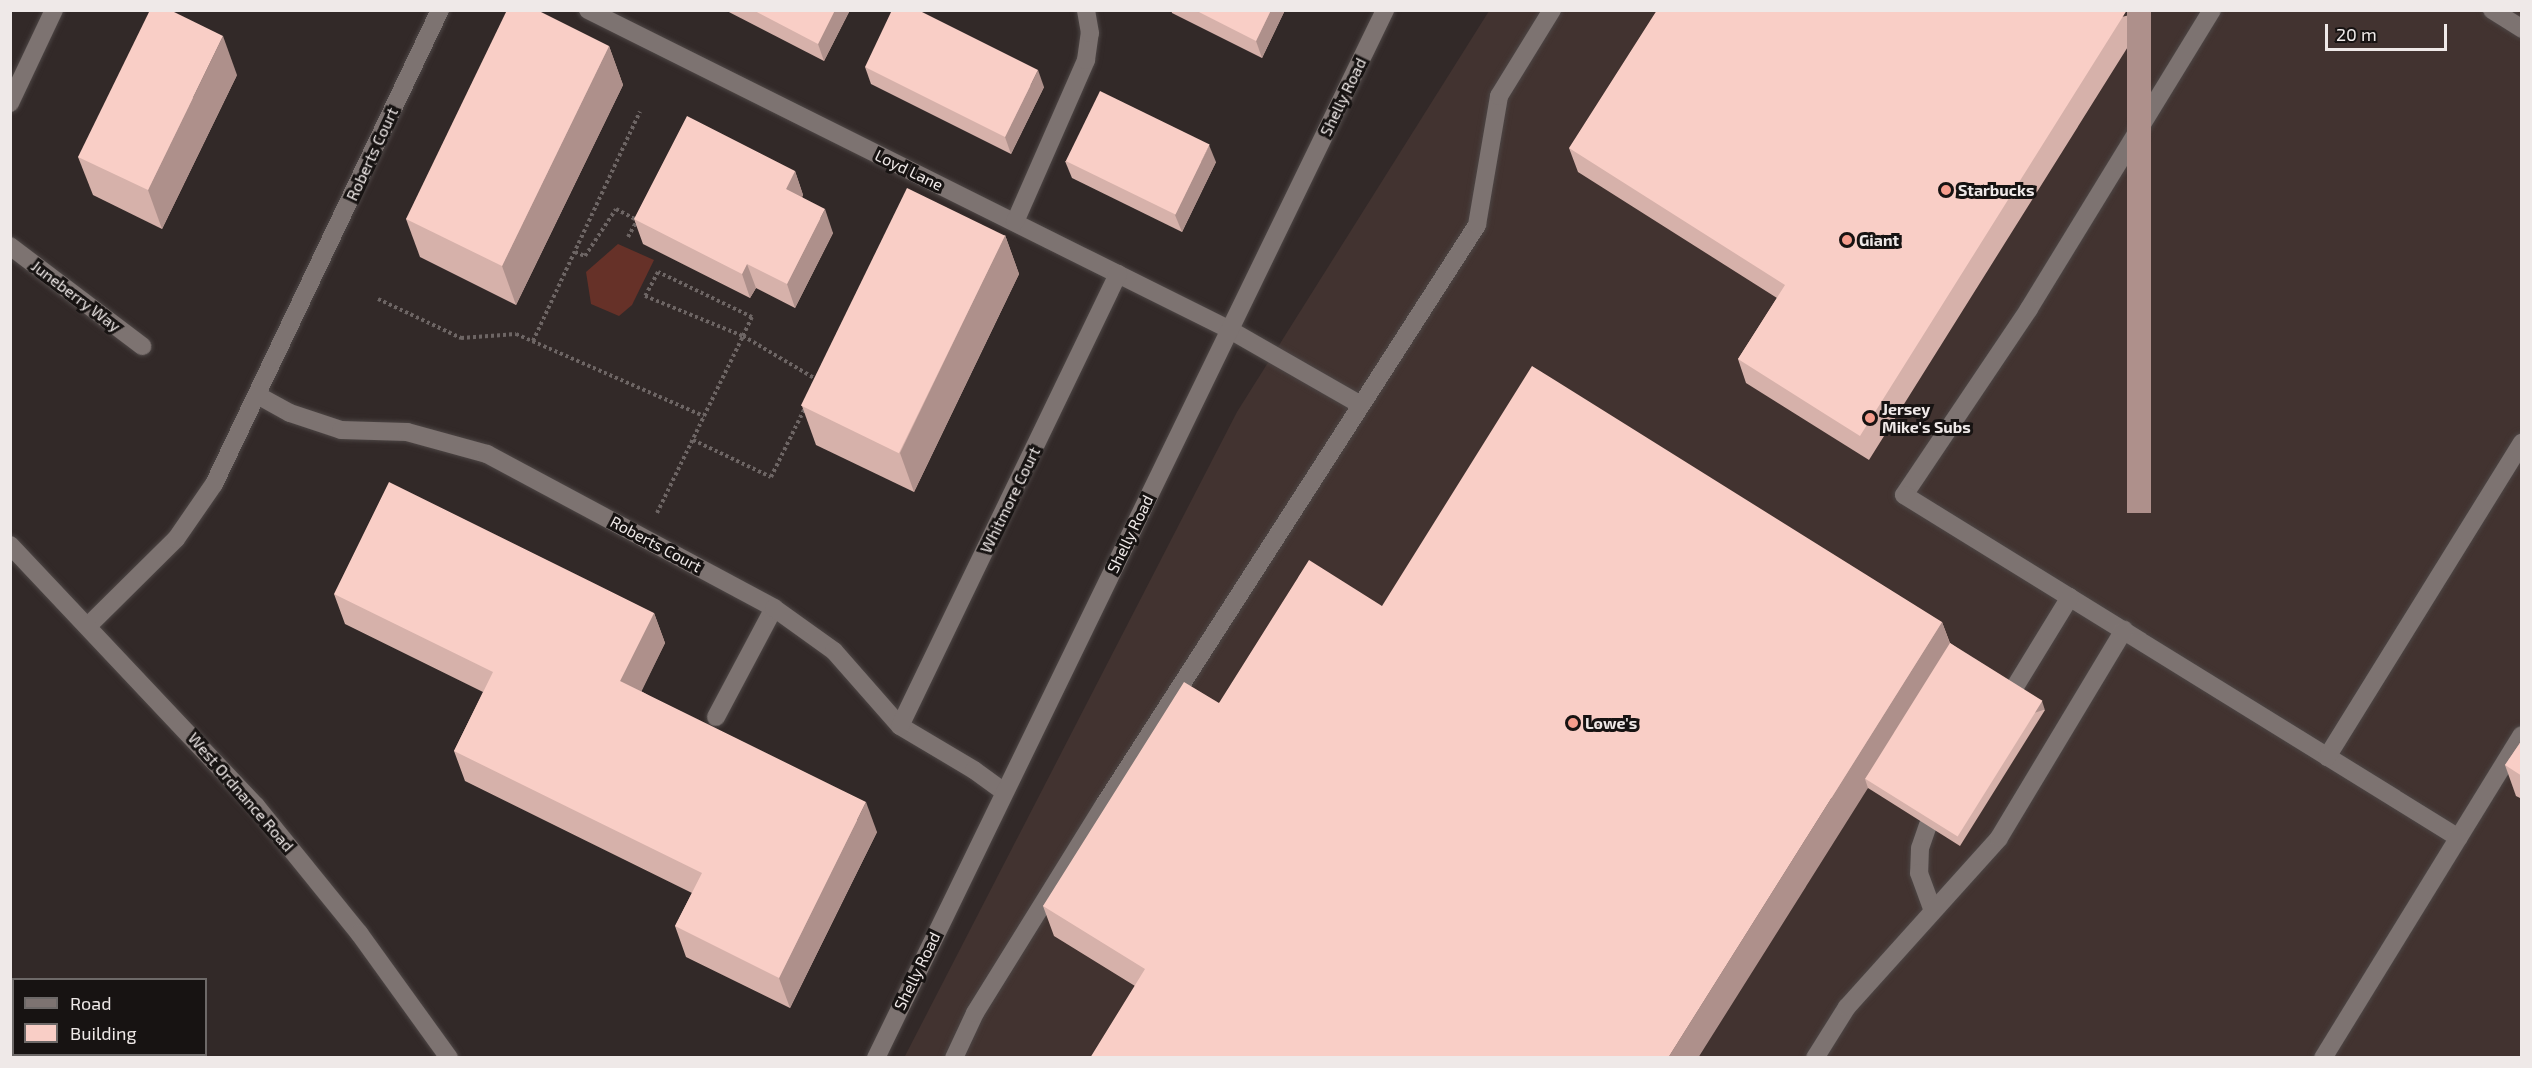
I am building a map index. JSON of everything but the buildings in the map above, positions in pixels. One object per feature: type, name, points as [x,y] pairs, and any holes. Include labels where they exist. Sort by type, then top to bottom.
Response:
[{"type":"street","points":[[10,102],[54,10]]},
{"type":"street","name":"Roberts Court","points":[[89,625],[176,539],[214,484],[259,396],[440,10]]},
{"type":"street","name":"Loyd Lane","points":[[588,10],[1230,330],[1359,404]]},
{"type":"street","points":[[1015,222],[1086,60],[1090,33],[1086,10]]},
{"type":"street","name":"Shelly Road","points":[[876,1058],[1385,10]]},
{"type":"street","points":[[954,1058],[975,1013],[1024,934],[1359,404],[1477,225],[1499,96],[1552,10]]},
{"type":"street","points":[[2212,10],[2029,309],[1904,495],[2459,838]]},
{"type":"street","points":[[2492,10],[2522,29]]},
{"type":"street","name":"Juneberry Way","points":[[10,246],[142,346]]},
{"type":"street","name":"Whitmore Court","points":[[900,726],[1118,274]]},
{"type":"street","name":"Roberts Court","points":[[259,396],[290,413],[341,430],[407,432],[487,453],[774,608],[834,651],[900,726],[974,770],[1004,792]]},
{"type":"street","points":[[2327,757],[2522,443]]},
{"type":"street","name":"West Ordnance Road","points":[[10,545],[89,625],[256,806],[359,933],[450,1058]]},
{"type":"street","points":[[2013,690],[2070,597]]},
{"type":"street","points":[[716,717],[774,608]]},
{"type":"street","points":[[1815,1058],[1847,1007],[1999,838],[2124,630]]},
{"type":"street","points":[[2323,1058],[2522,735]]},
{"type":"street","points":[[1928,825],[1920,848],[1919,873],[1933,911]]},
{"type":"path","points":[[533,341],[640,112]]},
{"type":"path","points":[[574,252],[585,256],[616,209],[637,220]]},
{"type":"path","points":[[628,237],[642,210]]},
{"type":"path","points":[[656,517],[704,416],[743,336],[753,317],[658,272],[645,296],[743,336],[819,381]]},
{"type":"path","points":[[378,299],[461,338],[516,334],[704,416]]},
{"type":"path","points":[[813,391],[824,370]]},
{"type":"path","points":[[693,440],[771,477],[808,402]]},
{"type":"shaded area","points":[[1489,11],[2521,11],[2521,1057],[904,1058],[1237,412]]},
{"type":"shaded area","points":[[618,244],[654,260],[632,305],[619,316],[591,304],[586,272]]},
{"type":"place","name":"Starbucks","points":[[1946,190]]},
{"type":"place","name":"Giant","points":[[1847,240]]},
{"type":"place","name":"Jersey Mike's Subs","points":[[1870,418]]},
{"type":"place","name":"Lowe's","points":[[1573,723]]}]
